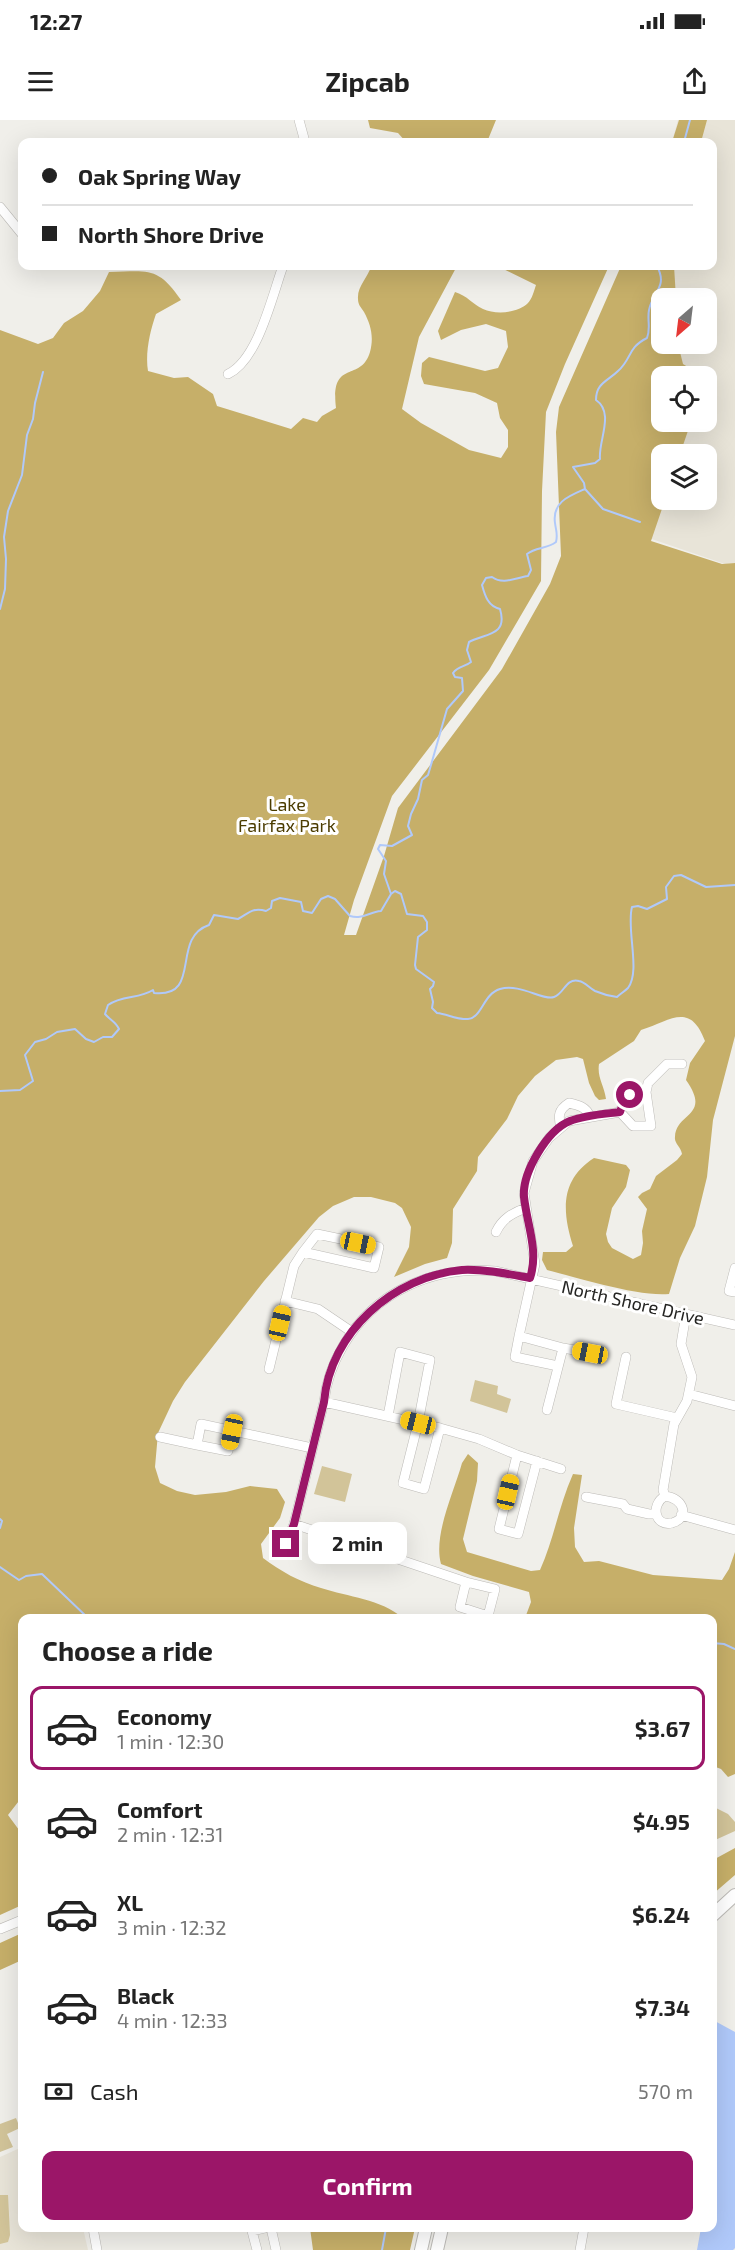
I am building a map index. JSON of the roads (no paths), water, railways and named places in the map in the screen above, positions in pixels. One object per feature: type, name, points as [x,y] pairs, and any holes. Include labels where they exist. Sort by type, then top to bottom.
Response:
[{"type":"main road","points":[[717,1911],[735,1895]]},
{"type":"main road","points":[[421,2250],[425,2232]]},
{"type":"main road","points":[[437,2250],[441,2232]]},
{"type":"street","points":[[298,120],[304,138]]},
{"type":"street","points":[[0,207],[18,229]]},
{"type":"street","points":[[228,374],[237,370],[252,351],[282,270]]},
{"type":"street","points":[[620,1112],[633,1126],[651,1126],[646,1092],[648,1083],[667,1064],[682,1064]]},
{"type":"street","points":[[620,1112],[624,1100],[630,1095],[646,1092]]},
{"type":"street","points":[[561,1128],[558,1116],[561,1108],[569,1103],[581,1106],[590,1117]]},
{"type":"street","points":[[558,1366],[515,1357],[530,1278],[535,1264],[524,1193],[533,1161],[549,1138],[569,1121],[620,1112]]},
{"type":"street","points":[[496,1232],[507,1216],[526,1208]]},
{"type":"street","points":[[269,1369],[294,1266],[303,1252],[317,1234],[379,1247],[374,1268],[303,1252]]},
{"type":"street","points":[[735,1268],[729,1291],[735,1292]]},
{"type":"street","name":"North Shore Drive","points":[[279,1550],[286,1544],[294,1524],[331,1370],[352,1332],[370,1311],[383,1300],[413,1283],[446,1272],[479,1270],[530,1278],[735,1325]]},
{"type":"street","points":[[285,1301],[318,1309],[352,1332]]},
{"type":"street","points":[[665,1496],[663,1490],[677,1418],[689,1394],[692,1377],[681,1344],[686,1314]]},
{"type":"street","points":[[519,1336],[591,1353]]},
{"type":"street","points":[[547,1410],[563,1348]]},
{"type":"street","points":[[388,1416],[400,1352],[430,1360],[403,1483],[424,1489],[440,1428]]},
{"type":"street","points":[[626,1357],[616,1404],[677,1418]]},
{"type":"street","points":[[689,1394],[735,1406]]},
{"type":"street","points":[[324,1402],[479,1439],[517,1455],[561,1469]]},
{"type":"street","points":[[197,1444],[201,1424],[312,1448]]},
{"type":"street","points":[[160,1437],[228,1451],[232,1432]]},
{"type":"street","points":[[517,1455],[500,1529],[518,1534],[537,1461]]},
{"type":"street","points":[[665,1496],[679,1501],[683,1508],[677,1521],[670,1524],[664,1523],[656,1513],[657,1504],[665,1496]]},
{"type":"street","points":[[586,1497],[623,1504],[627,1509],[649,1514],[656,1513]]},
{"type":"street","points":[[681,1515],[735,1530]]},
{"type":"street","points":[[294,1524],[466,1582],[495,1589],[489,1614]]},
{"type":"street","points":[[466,1582],[460,1607],[482,1614]]},
{"type":"street","points":[[0,1929],[18,1922]]},
{"type":"street","points":[[94,2232],[97,2250]]},
{"type":"street","points":[[252,2232],[257,2250]]},
{"type":"street","points":[[272,2232],[276,2250]]},
{"type":"street","points":[[579,2250],[584,2232]]},
{"type":"water","points":[[717,2022],[735,2032],[735,2248],[733,2250],[697,2250],[700,2232],[717,2232]]},
{"type":"waterway","points":[[685,138],[690,120]]},
{"type":"waterway","points":[[585,489],[584,483],[573,467],[595,463],[600,459],[605,420],[602,406],[596,400],[598,390],[622,367],[636,346],[647,338],[649,310],[661,279],[659,270]]},
{"type":"waterway","points":[[0,609],[5,589],[4,537],[8,511],[22,475],[27,435],[33,419],[43,372]]},
{"type":"waterway","points":[[391,894],[384,874],[386,861],[378,849],[380,845],[392,846],[412,835],[408,826],[411,814],[418,799],[422,780],[428,775],[447,709],[463,691],[462,678],[455,677],[453,673],[471,662],[467,650],[469,642],[494,632],[501,624],[500,609],[490,603],[484,593],[482,585],[486,578],[492,577],[505,581],[528,576],[531,570],[527,554],[556,542],[555,516],[559,505],[568,497],[585,489],[603,509],[640,522]]},
{"type":"waterway","points":[[0,1091],[20,1090],[33,1081],[25,1055],[35,1042],[46,1039],[57,1032],[75,1029],[86,1039],[94,1042],[103,1037],[112,1037],[119,1029],[105,1014],[108,1005],[153,990],[154,993],[169,992],[178,986],[183,977],[191,942],[197,932],[209,925],[214,915],[238,919],[254,910],[266,911],[271,908],[272,901],[280,898],[301,902],[303,911],[312,913],[321,899],[328,896],[335,899],[350,916],[358,917],[381,911],[395,891],[401,894],[407,914],[423,916],[427,922],[427,930],[418,937],[415,965],[416,969],[434,982],[430,989],[432,1008],[437,1013],[468,1019],[477,1015],[490,996],[500,989],[515,988],[549,998],[558,995],[571,982],[579,981],[595,991],[617,997],[628,988],[632,981],[632,907],[647,909],[667,899],[666,887],[674,876],[681,875],[706,887],[735,885]]},
{"type":"waterway","points":[[0,1519],[2,1521],[0,1528]]},
{"type":"waterway","points":[[0,1567],[19,1580],[26,1576],[42,1574],[84,1614]]},
{"type":"waterway","points":[[717,1643],[735,1649]]},
{"type":"waterway","points":[[382,2250],[385,2232]]},
{"type":"park label","name":"Lake Fairfax Park","points":[[287,814]]}]
